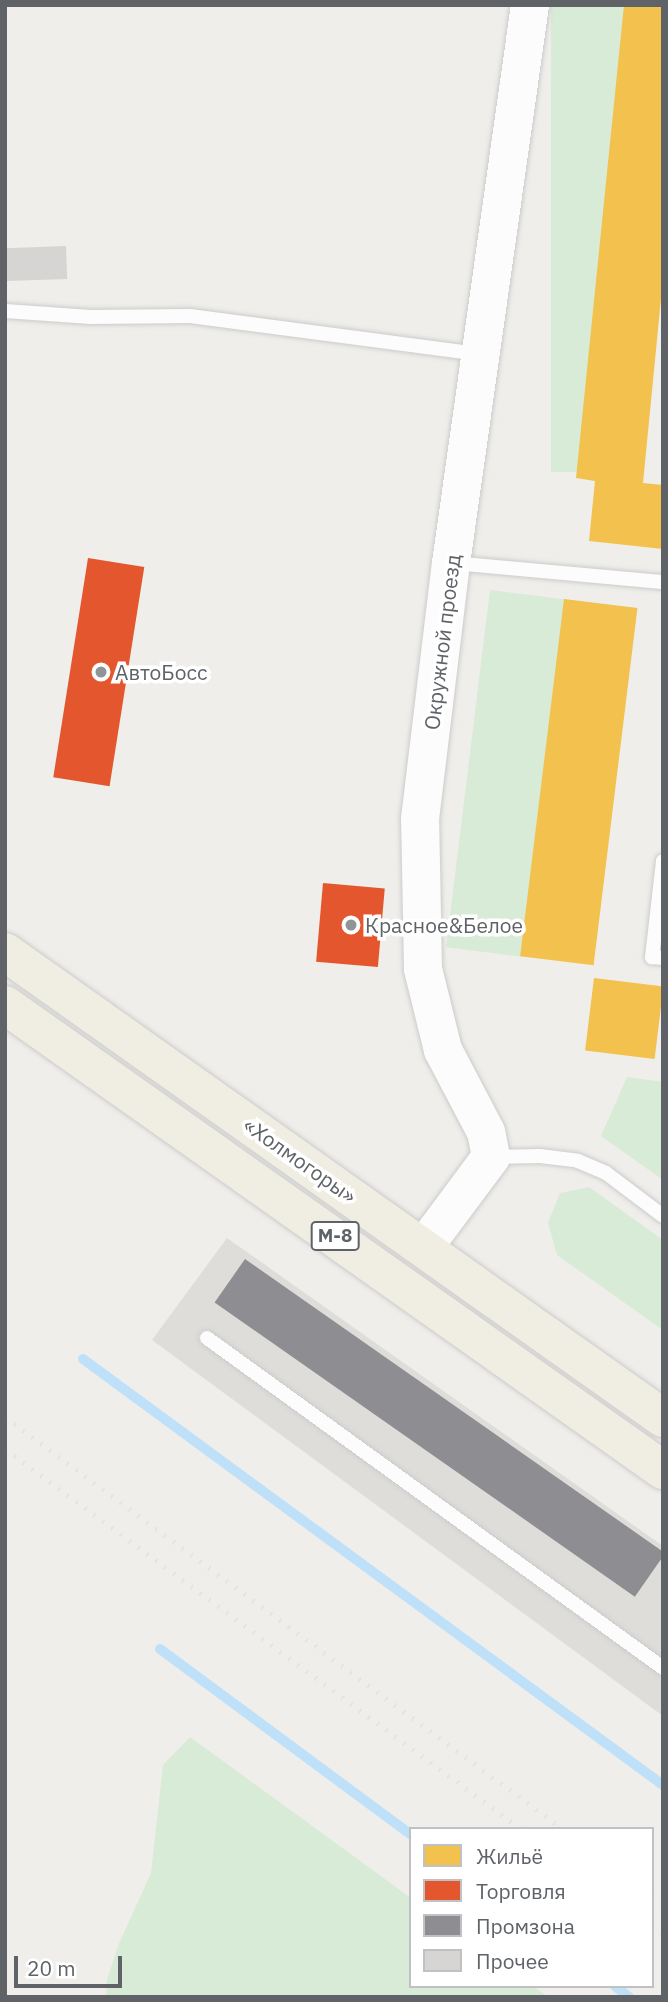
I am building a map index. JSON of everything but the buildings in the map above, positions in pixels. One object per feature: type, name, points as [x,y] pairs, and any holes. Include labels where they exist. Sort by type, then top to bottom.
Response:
[{"type":"highway","name":"«Холмогоры»","points":[[5,952],[663,1418]]},
{"type":"highway","name":"«Холмогоры»","points":[[5,1005],[663,1470]]},
{"type":"street","name":"Окружной проезд","points":[[491,1157],[486,1132],[443,1050],[423,969],[420,819],[452,563],[530,5]]},
{"type":"street","points":[[424,1247],[491,1157]]},
{"type":"lane","points":[[5,311],[91,317],[190,316],[481,354]]},
{"type":"lane","points":[[452,563],[663,582]]},
{"type":"lane","points":[[663,861],[652,957],[663,958]]},
{"type":"lane","points":[[491,1157],[540,1156],[578,1161],[606,1174],[663,1216]]},
{"type":"lane","points":[[207,1338],[663,1668]]},
{"type":"shaded area","points":[[227,1238],[663,1546],[663,1716],[152,1340]]},
{"type":"green space","points":[[551,5],[624,5],[624,472],[551,472]]},
{"type":"green space","points":[[490,590],[564,599],[521,956],[446,947]]},
{"type":"green space","points":[[627,1077],[663,1082],[663,1180],[601,1136]]},
{"type":"green space","points":[[589,1187],[663,1240],[663,1330],[557,1255],[548,1223],[560,1193]]},
{"type":"green space","points":[[190,1737],[409,1897],[409,1988],[536,1988],[548,1997],[106,1997],[107,1980],[118,1946],[151,1873],[163,1765]]},
{"type":"waterway","points":[[83,1359],[663,1785]]},
{"type":"waterway","points":[[160,1649],[409,1834]]},
{"type":"waterway","points":[[618,1988],[629,1997]]},
{"type":"railway","points":[[5,1417],[560,1827]]},
{"type":"railway","points":[[5,1449],[518,1827]]},
{"type":"railway","points":[[654,1896],[663,1903]]},
{"type":"railway","points":[[654,1926],[663,1933]]},
{"type":"place","name":"АвтоБосс","points":[[101,672]]},
{"type":"place","name":"Красное&Белое","points":[[351,925]]}]
